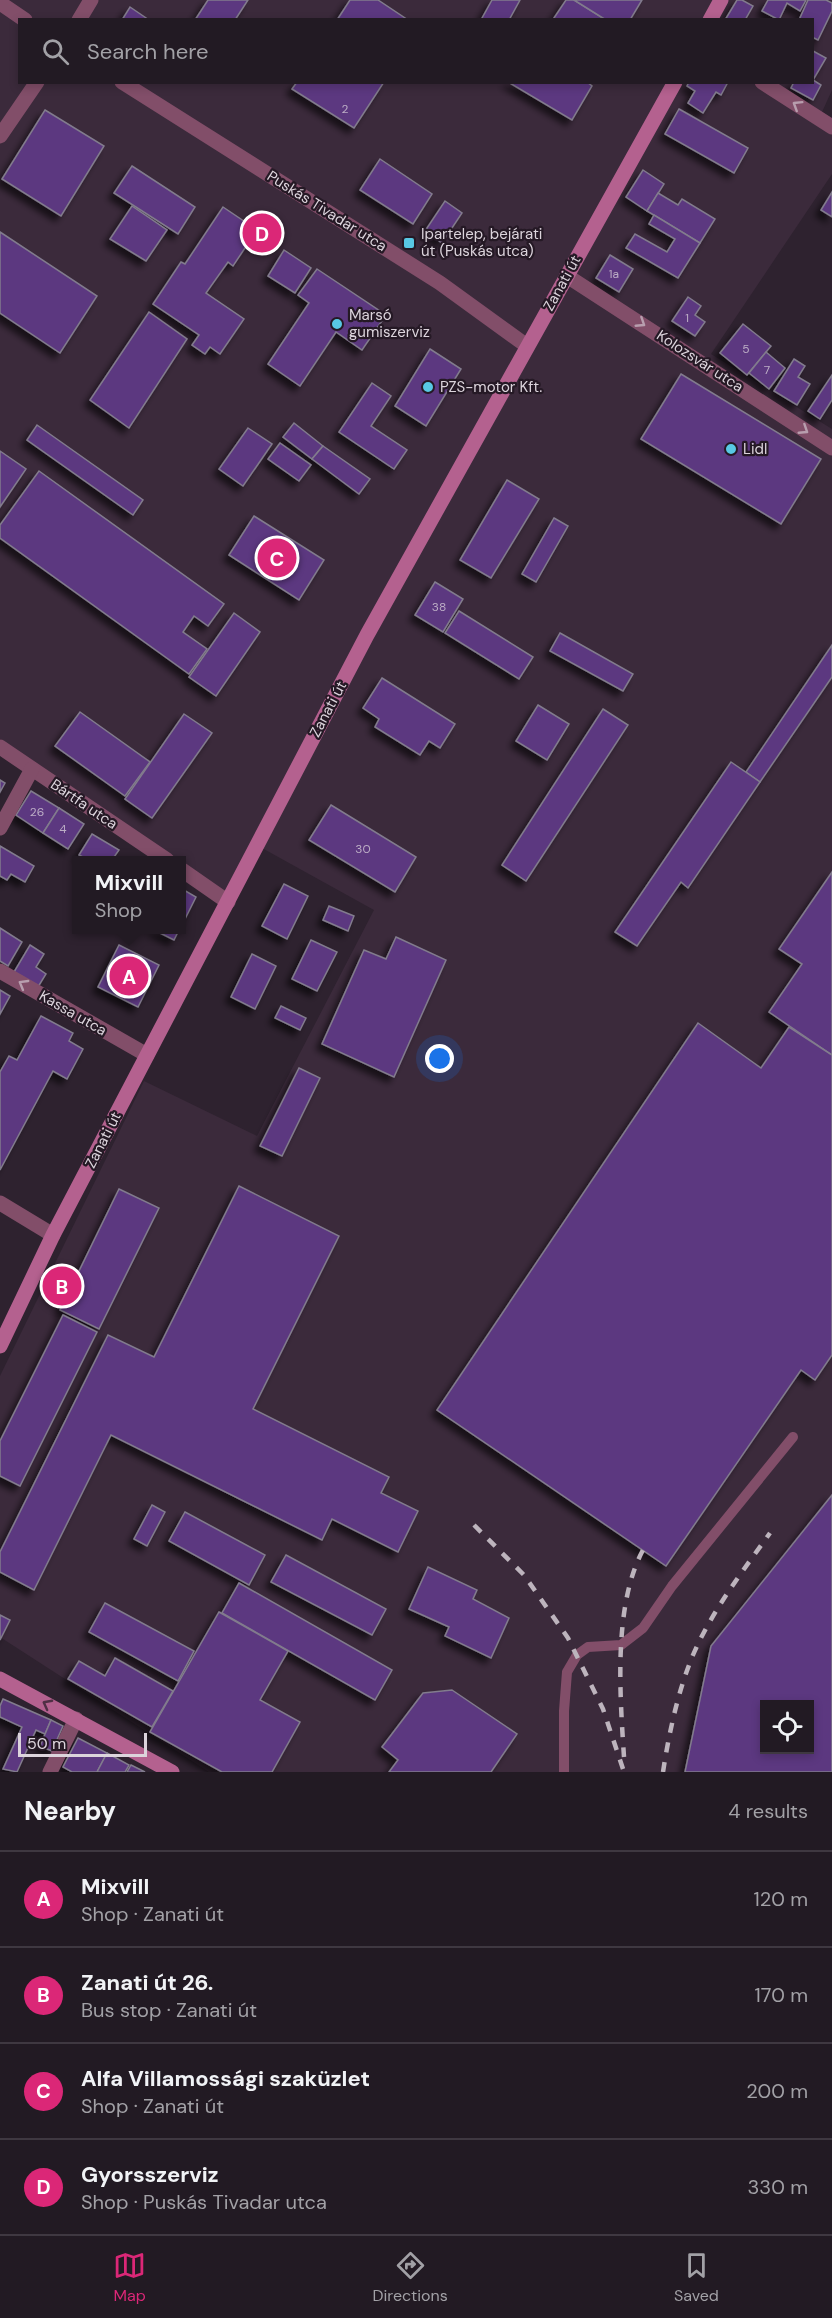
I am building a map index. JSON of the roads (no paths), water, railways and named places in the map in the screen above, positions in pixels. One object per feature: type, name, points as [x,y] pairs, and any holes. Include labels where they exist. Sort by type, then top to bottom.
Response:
[{"type":"street","points":[[80,18],[91,0]]},
{"type":"street","points":[[711,18],[721,0]]},
{"type":"street","points":[[0,3],[22,18]]},
{"type":"street","points":[[0,136],[36,84]]},
{"type":"street","name":"Puskás Tivadar utca","points":[[125,84],[440,283],[527,346]]},
{"type":"street","name":"Zanati út","points":[[0,1346],[53,1235],[367,635],[674,84]]},
{"type":"street","points":[[765,84],[832,127]]},
{"type":"street","name":"Kolozsvár utca","points":[[567,276],[832,448]]},
{"type":"street","name":"Bártfa utca","points":[[0,747],[160,856]]},
{"type":"street","points":[[0,828],[32,769]]},
{"type":"street","points":[[186,873],[228,902]]},
{"type":"street","name":"Kassa utca","points":[[0,971],[147,1055]]},
{"type":"street","points":[[0,1203],[53,1235]]},
{"type":"street","points":[[0,1679],[172,1772]]},
{"type":"street","points":[[50,1772],[76,1719]]},
{"type":"lane","points":[[564,1772],[564,1711],[567,1672],[577,1655],[588,1647],[621,1645],[643,1628],[672,1586],[793,1437]]},
{"type":"railway","points":[[474,1525],[524,1575],[568,1638],[603,1709],[624,1772]]},
{"type":"railway","points":[[663,1772],[675,1712],[693,1655],[718,1607],[770,1533]]},
{"type":"railway","points":[[624,1757],[620,1679],[623,1624],[633,1572],[643,1550]]},
{"type":"place","name":"Gyorsszerviz","points":[[262,233]]},
{"type":"place","name":"Ipartelep, bejárati út (Puskás utca)","points":[[409,243]]},
{"type":"place","name":"Marsó gumiszerviz","points":[[337,324]]},
{"type":"place","name":"PZS-motor Kft.","points":[[428,387]]},
{"type":"place","name":"Lidl","points":[[731,449]]},
{"type":"place","name":"Alfa Villamossági szaküzlet","points":[[277,558]]},
{"type":"place","name":"Mixvill","points":[[129,976]]},
{"type":"place","name":"Zanati út 26.","points":[[62,1286]]}]
